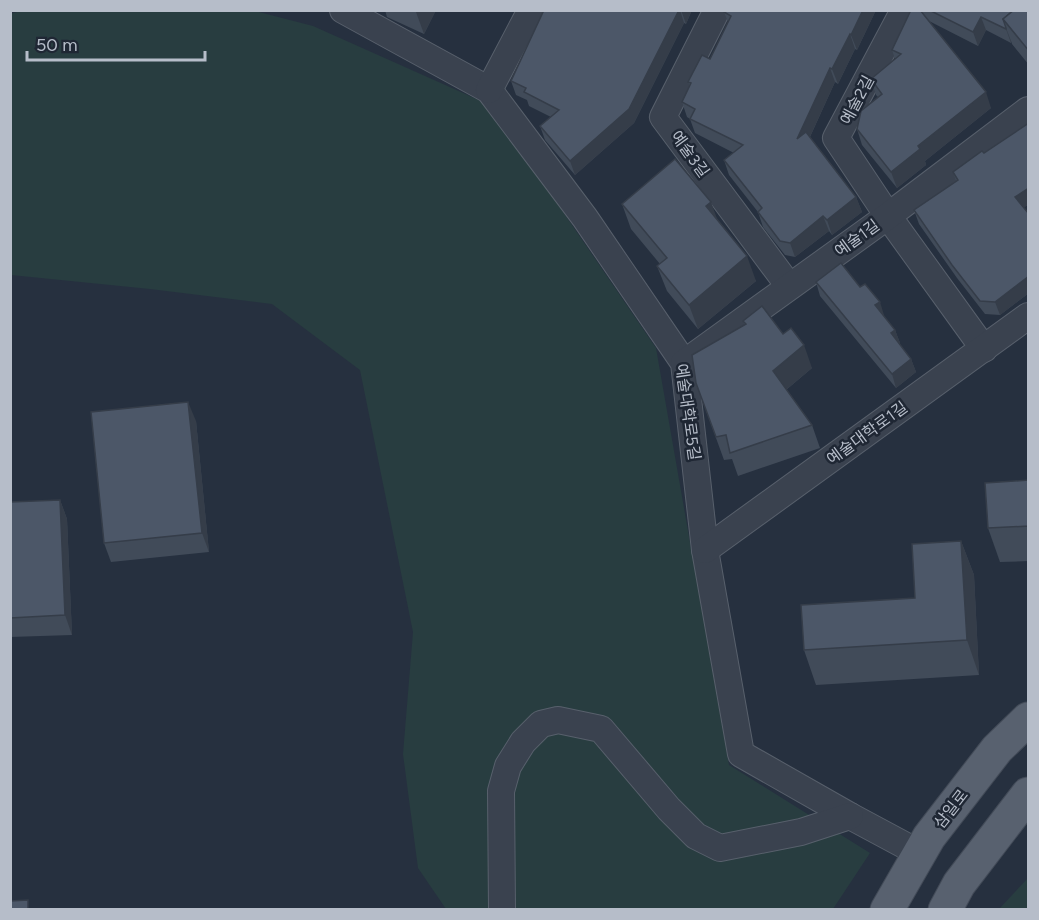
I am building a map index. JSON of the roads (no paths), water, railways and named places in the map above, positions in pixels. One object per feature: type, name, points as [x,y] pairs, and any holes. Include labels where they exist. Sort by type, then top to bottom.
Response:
[{"type":"main road","name":"삼일로","points":[[887,909],[928,837],[997,749],[1029,719]]},
{"type":"main road","points":[[945,909],[959,885],[1029,794]]},
{"type":"street","name":"예술대학로5길","points":[[343,10],[489,90],[585,219],[684,363],[705,550],[741,754],[919,853]]},
{"type":"street","points":[[489,90],[531,10]]},
{"type":"street","name":"예술3길","points":[[717,10],[663,117],[789,286]]},
{"type":"street","name":"예술2길","points":[[888,216],[836,138],[904,10]]},
{"type":"street","name":"예술1길","points":[[684,363],[888,216],[1029,110]]},
{"type":"street","points":[[888,216],[984,349]]},
{"type":"street","name":"예술대학로1길","points":[[705,550],[1029,316]]},
{"type":"street","points":[[502,909],[501,791],[508,766],[523,742],[541,724],[558,720],[601,729],[696,837],[720,848],[801,832],[850,816]]}]
